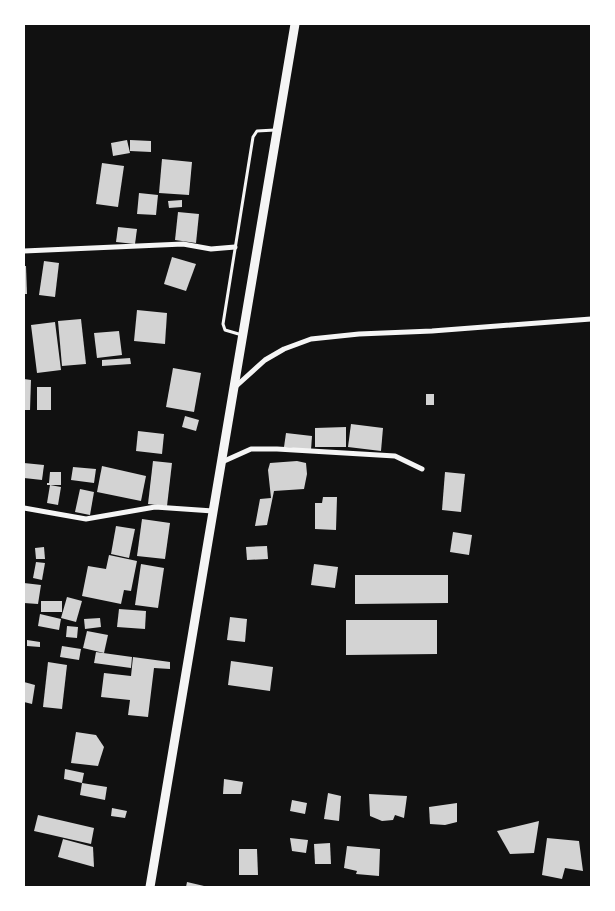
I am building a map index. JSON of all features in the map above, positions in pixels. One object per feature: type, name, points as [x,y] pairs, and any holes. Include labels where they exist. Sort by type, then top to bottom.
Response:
[{"type":"street","points":[[150,887],[295,24]]},
{"type":"street","points":[[24,251],[183,244],[211,250],[235,247]]},
{"type":"street","points":[[234,388],[265,360],[284,349],[311,339],[359,334],[432,331],[591,319]]},
{"type":"street","points":[[221,463],[251,449],[277,449],[395,456],[422,468]]},
{"type":"street","points":[[24,508],[86,519],[156,507],[213,511]]},
{"type":"lane","points":[[243,335],[225,330],[223,324],[253,137],[257,131],[278,130]]},
{"type":"building","points":[[127,140],[130,153],[113,156],[111,143]]},
{"type":"building","points":[[130,140],[151,141],[151,152],[130,151]]},
{"type":"building","points":[[162,159],[192,162],[189,195],[159,193]]},
{"type":"building","points":[[102,163],[124,166],[118,207],[96,204]]},
{"type":"building","points":[[139,193],[158,195],[156,215],[137,214]]},
{"type":"building","points":[[182,200],[182,207],[169,208],[168,201]]},
{"type":"building","points":[[178,212],[199,214],[196,243],[175,240]]},
{"type":"building","points":[[118,227],[137,229],[135,244],[116,242]]},
{"type":"building","points":[[172,257],[196,264],[186,291],[164,284]]},
{"type":"building","points":[[44,261],[59,263],[55,297],[39,295]]},
{"type":"building","points":[[24,266],[26,266],[27,294],[24,294]]},
{"type":"building","points":[[137,310],[167,313],[165,344],[134,341]]},
{"type":"building","points":[[81,319],[86,364],[62,366],[58,321]]},
{"type":"building","points":[[55,322],[61,370],[37,373],[31,325]]},
{"type":"building","points":[[119,331],[122,355],[97,358],[94,333]]},
{"type":"building","points":[[130,358],[131,364],[102,366],[102,360]]},
{"type":"building","points":[[173,368],[201,373],[194,412],[166,407]]},
{"type":"building","points":[[24,379],[31,380],[30,410],[24,410]]},
{"type":"building","points":[[37,387],[51,387],[51,410],[37,410]]},
{"type":"building","points":[[426,394],[434,394],[434,405],[426,405]]},
{"type":"building","points":[[185,416],[199,420],[196,431],[182,427]]},
{"type":"building","points":[[351,424],[383,428],[381,451],[348,447]]},
{"type":"building","points":[[346,427],[346,447],[315,447],[315,428]]},
{"type":"building","points":[[138,431],[164,434],[162,454],[136,451]]},
{"type":"building","points":[[286,433],[312,436],[311,450],[284,447]]},
{"type":"building","points":[[153,461],[172,463],[167,506],[148,504]]},
{"type":"building","points":[[297,461],[306,463],[307,474],[304,489],[274,491],[267,525],[255,526],[260,499],[271,498],[268,470],[270,463]]},
{"type":"building","points":[[24,463],[44,465],[42,480],[24,478]]},
{"type":"building","points":[[102,466],[146,476],[141,501],[97,492]]},
{"type":"building","points":[[73,467],[96,469],[94,483],[71,480]]},
{"type":"building","points":[[50,472],[61,472],[61,485],[47,485]]},
{"type":"building","points":[[445,472],[465,474],[461,512],[442,510]]},
{"type":"building","points":[[50,485],[61,487],[58,505],[47,503]]},
{"type":"building","points":[[80,489],[94,492],[90,515],[75,512]]},
{"type":"building","points":[[323,497],[337,497],[336,530],[315,529],[315,503],[322,503]]},
{"type":"building","points":[[142,519],[170,523],[165,559],[137,556]]},
{"type":"building","points":[[116,526],[135,529],[129,558],[111,554]]},
{"type":"building","points":[[453,532],[472,535],[469,555],[450,552]]},
{"type":"building","points":[[267,546],[268,559],[247,560],[246,547]]},
{"type":"building","points":[[44,547],[45,559],[36,559],[35,548]]},
{"type":"building","points":[[109,555],[137,561],[131,591],[124,590],[121,604],[82,596],[88,566],[106,569]]},
{"type":"building","points":[[36,562],[45,563],[42,580],[33,578]]},
{"type":"building","points":[[141,564],[164,568],[158,608],[135,605]]},
{"type":"building","points":[[314,564],[338,567],[335,588],[311,585]]},
{"type":"building","points":[[355,575],[448,575],[448,603],[355,604]]},
{"type":"building","points":[[24,583],[41,585],[38,604],[24,603]]},
{"type":"building","points":[[67,597],[82,601],[76,622],[61,618]]},
{"type":"building","points":[[41,601],[62,601],[62,612],[41,612]]},
{"type":"building","points":[[119,609],[146,611],[145,629],[117,627]]},
{"type":"building","points":[[40,614],[61,619],[59,630],[38,626]]},
{"type":"building","points":[[230,617],[247,619],[245,642],[227,640]]},
{"type":"building","points":[[100,618],[101,627],[85,629],[84,619]]},
{"type":"building","points":[[346,620],[437,620],[437,654],[346,655]]},
{"type":"building","points":[[67,626],[78,627],[77,638],[66,637]]},
{"type":"building","points":[[87,631],[108,635],[104,653],[83,648]]},
{"type":"building","points":[[27,640],[40,642],[40,647],[27,646]]},
{"type":"building","points":[[62,646],[81,649],[79,660],[60,657]]},
{"type":"building","points":[[96,652],[132,657],[131,668],[94,663]]},
{"type":"building","points":[[133,657],[170,662],[170,669],[154,668],[148,717],[128,715],[130,700],[101,697],[104,673],[131,676]]},
{"type":"building","points":[[231,661],[273,667],[270,691],[228,685]]},
{"type":"building","points":[[48,662],[67,665],[62,709],[43,707]]},
{"type":"building","points":[[24,682],[35,685],[32,704],[24,702]]},
{"type":"building","points":[[76,732],[96,735],[104,747],[98,766],[71,763]]},
{"type":"building","points":[[65,769],[84,773],[82,783],[64,779]]},
{"type":"building","points":[[224,779],[243,782],[241,794],[223,794]]},
{"type":"building","points":[[82,783],[107,787],[105,800],[80,795]]},
{"type":"building","points":[[328,793],[341,796],[339,821],[324,819]]},
{"type":"building","points":[[369,794],[407,796],[404,818],[395,815],[393,820],[382,821],[370,816]]},
{"type":"building","points":[[292,800],[307,803],[305,814],[290,811]]},
{"type":"building","points":[[457,803],[457,822],[445,825],[430,824],[429,807]]},
{"type":"building","points":[[112,808],[127,811],[125,818],[111,816]]},
{"type":"building","points":[[38,815],[94,828],[91,844],[34,831]]},
{"type":"building","points":[[539,821],[534,853],[510,854],[497,831]]},
{"type":"building","points":[[290,838],[308,840],[306,853],[292,851]]},
{"type":"building","points":[[547,838],[579,841],[583,871],[565,868],[562,879],[542,875]]},
{"type":"building","points":[[63,839],[93,847],[94,867],[58,857]]},
{"type":"building","points":[[330,843],[331,864],[315,864],[314,844]]},
{"type":"building","points":[[347,846],[380,849],[379,876],[356,874],[357,871],[344,868]]},
{"type":"building","points":[[239,849],[257,849],[258,875],[239,875]]},
{"type":"building","points":[[187,882],[204,886],[186,887]]}]
